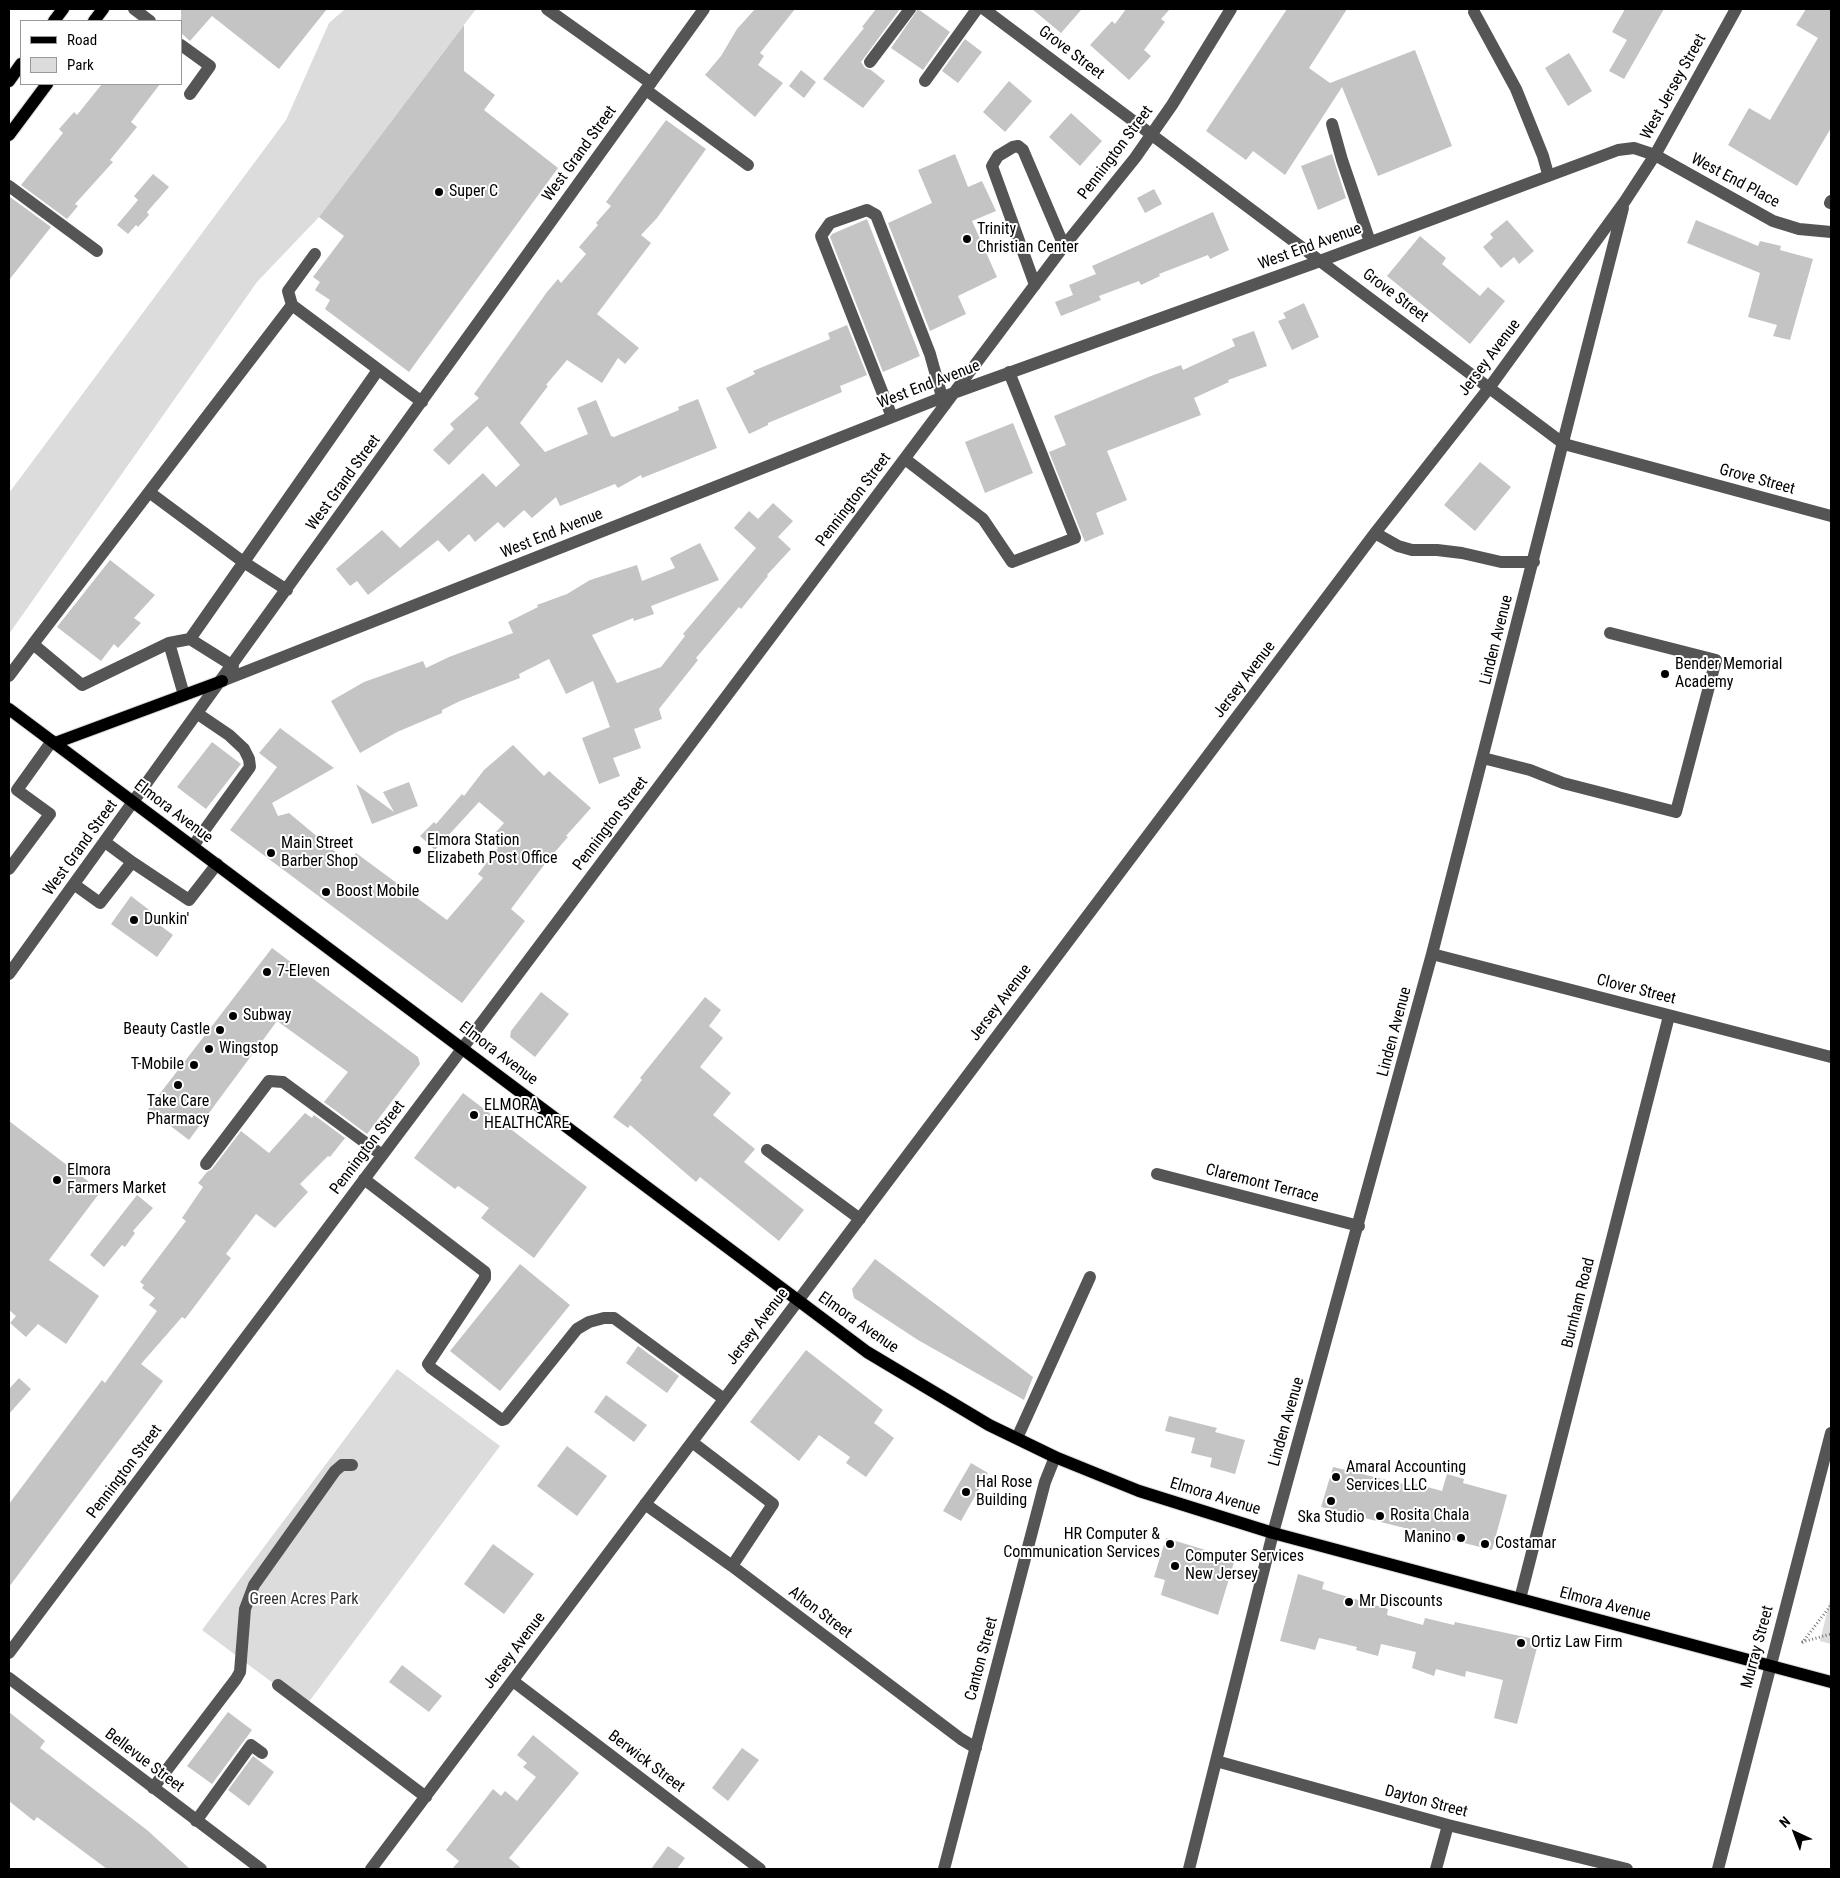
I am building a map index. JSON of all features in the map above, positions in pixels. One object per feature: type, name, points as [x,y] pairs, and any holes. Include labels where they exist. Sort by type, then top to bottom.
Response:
[{"type":"main road","points":[[55,20],[63,9]]},
{"type":"main road","points":[[95,20],[103,9]]},
{"type":"main road","points":[[9,81],[20,65]]},
{"type":"main road","points":[[9,135],[46,85]]},
{"type":"main road","points":[[54,742],[222,681]]},
{"type":"main road","name":"Elmora Avenue","points":[[9,709],[867,1352],[989,1424],[1055,1457],[1139,1491],[1274,1532],[1520,1600],[1831,1682]]},
{"type":"street","points":[[134,9],[149,20]]},
{"type":"street","points":[[547,9],[748,165]]},
{"type":"street","name":"West Grand Street","points":[[9,974],[222,681],[704,9]]},
{"type":"street","points":[[870,62],[910,9]]},
{"type":"street","points":[[926,82],[978,9]]},
{"type":"street","name":"Grove Street","points":[[984,9],[1152,133],[1564,444],[1831,516]]},
{"type":"street","name":"Pennington Street","points":[[9,1653],[1064,246],[1135,158],[1172,105],[1231,9]]},
{"type":"street","name":"West Jersey Street","points":[[1655,155],[1736,9]]},
{"type":"street","points":[[1474,12],[1516,89],[1544,156],[1548,174]]},
{"type":"street","points":[[182,46],[210,66],[190,94]]},
{"type":"street","points":[[1332,124],[1342,160],[1370,242]]},
{"type":"street","points":[[1035,285],[992,166],[998,156],[1013,147],[1018,146],[1023,150],[1064,246]]},
{"type":"street","name":"West End Avenue","points":[[222,681],[942,397],[1370,242],[1548,174],[1618,150],[1634,148],[1655,155]]},
{"type":"street","name":"Jersey Avenue","points":[[371,1869],[1375,533],[1489,388],[1625,201],[1655,155]]},
{"type":"street","name":"West End Place","points":[[1655,155],[1774,221],[1799,229],[1831,232]]},
{"type":"street","points":[[9,186],[98,252]]},
{"type":"street","name":"Linden Avenue","points":[[1189,1869],[1274,1532],[1432,954],[1625,201]]},
{"type":"street","points":[[892,417],[821,236],[830,223],[866,210],[876,215],[930,354],[942,397]]},
{"type":"street","points":[[315,254],[288,291],[292,305],[422,402]]},
{"type":"street","points":[[9,676],[292,305]]},
{"type":"street","points":[[190,639],[242,561],[378,370]]},
{"type":"street","points":[[905,459],[983,519],[1012,562],[1075,538],[1009,372]]},
{"type":"street","points":[[149,492],[242,561],[287,590]]},
{"type":"street","points":[[1375,533],[1398,546],[1412,550],[1462,553],[1501,562],[1534,562]]},
{"type":"street","points":[[1483,758],[1530,770],[1563,783],[1676,812],[1716,660],[1610,633]]},
{"type":"street","points":[[33,644],[82,685],[169,643],[190,639],[232,666]]},
{"type":"street","points":[[169,643],[184,695]]},
{"type":"street","points":[[193,846],[250,767],[249,759],[244,749],[230,735],[198,714]]},
{"type":"street","points":[[9,869],[50,814],[13,787],[54,742]]},
{"type":"street","points":[[106,842],[132,862],[190,900],[217,864]]},
{"type":"street","points":[[75,885],[100,903],[132,862]]},
{"type":"street","name":"Clover Street","points":[[1432,954],[1831,1057]]},
{"type":"street","name":"Burnham Road","points":[[1520,1600],[1669,1016]]},
{"type":"street","points":[[206,1164],[269,1081],[283,1082],[382,1155]]},
{"type":"street","points":[[767,1150],[860,1219]]},
{"type":"street","name":"Claremont Terrace","points":[[1157,1174],[1359,1226]]},
{"type":"street","points":[[364,1179],[485,1272],[486,1278],[428,1364],[430,1368],[502,1420],[505,1419],[577,1329],[589,1322],[604,1318],[614,1318],[724,1399]]},
{"type":"street","points":[[1017,1438],[1090,1276]]},
{"type":"street","name":"Murray Street","points":[[1718,1869],[1831,1433]]},
{"type":"street","points":[[692,1442],[773,1504],[732,1566]]},
{"type":"street","name":"Canton Street","points":[[944,1869],[1045,1482],[1055,1457]]},
{"type":"street","points":[[153,1788],[240,1672],[245,1609],[254,1585],[335,1471],[342,1465],[352,1465]]},
{"type":"street","name":"Alton Street","points":[[645,1504],[732,1566],[961,1739],[976,1748]]},
{"type":"street","name":"Bellevue Street","points":[[9,1678],[261,1869]]},
{"type":"street","name":"Berwick Street","points":[[513,1681],[760,1869]]},
{"type":"street","points":[[278,1686],[426,1797]]},
{"type":"street","points":[[196,1821],[251,1745],[262,1753]]},
{"type":"street","name":"Dayton Street","points":[[1216,1761],[1448,1825],[1627,1869]]},
{"type":"street","points":[[1436,1869],[1448,1825]]},
{"type":"path","points":[[1831,1605],[1802,1642],[1831,1634]]},
{"type":"green space","points":[[345,9],[476,9],[319,217],[257,282],[9,634],[9,493],[286,120],[329,23]]},
{"type":"green space","name":"Green Acres Park","points":[[397,1369],[500,1446],[305,1707],[202,1630]]},
{"type":"green space","points":[[1831,1596],[1831,1644],[1820,1641]]},
{"type":"building","points":[[181,9],[327,9],[279,69],[212,16],[190,41],[182,34]]},
{"type":"building","points":[[755,9],[795,9],[760,53],[764,56],[758,65],[783,83],[755,117],[705,75],[721,56],[737,29]]},
{"type":"building","points":[[876,9],[900,9],[861,62],[865,68],[871,70],[885,81],[863,108],[823,79],[864,28],[862,27]]},
{"type":"building","points":[[918,9],[950,32],[923,70],[891,48]]},
{"type":"building","points":[[1032,9],[1082,9],[1061,33]]},
{"type":"building","points":[[1126,9],[1170,9],[1161,19],[1165,22],[1144,50],[1151,56],[1129,80],[1090,45],[1112,21],[1115,24]]},
{"type":"building","points":[[1287,9],[1347,9],[1309,68],[1330,83],[1415,50],[1452,146],[1378,176],[1342,87],[1285,175],[1253,151],[1246,160],[1206,131]]},
{"type":"building","points":[[1625,9],[1664,9],[1624,79],[1609,71],[1627,40],[1612,32]]},
{"type":"building","points":[[1806,9],[1831,9],[1831,128],[1797,186],[1728,145],[1749,108],[1770,120],[1818,38],[1796,25]]},
{"type":"building","name":"Super C","points":[[464,25],[464,71],[495,95],[484,110],[558,168],[409,372],[325,309],[330,300],[315,290],[320,282],[313,277],[344,236],[319,217]]},
{"type":"building","points":[[965,39],[982,52],[958,83],[942,71]]},
{"type":"building","points":[[1569,53],[1592,91],[1568,106],[1545,68]]},
{"type":"building","points":[[801,70],[816,82],[804,98],[789,86]]},
{"type":"building","points":[[1009,81],[1032,101],[1005,132],[983,112]]},
{"type":"building","points":[[101,85],[159,85],[131,122],[137,127],[110,160],[113,162],[75,204],[78,206],[67,219],[21,185],[63,133],[59,129],[74,112],[77,115]]},
{"type":"building","points":[[1071,113],[1102,141],[1080,166],[1049,137]]},
{"type":"building","points":[[666,120],[706,149],[657,218],[641,235],[651,243],[597,314],[639,348],[625,364],[618,358],[602,383],[567,360],[546,385],[548,386],[520,423],[545,452],[588,434],[577,408],[596,400],[611,436],[614,437],[679,410],[678,407],[698,399],[717,448],[642,478],[641,475],[618,488],[615,484],[560,506],[556,497],[532,518],[524,510],[504,528],[498,522],[475,542],[469,534],[449,552],[438,540],[368,595],[357,581],[350,586],[336,569],[382,530],[400,548],[483,473],[496,487],[520,465],[487,426],[449,465],[433,450],[454,429],[450,424],[479,398],[474,394],[547,292],[558,279],[561,283],[586,254],[579,247],[598,225],[596,223],[611,206],[606,202]]},
{"type":"building","points":[[955,154],[968,187],[982,181],[996,211],[972,221],[997,277],[958,296],[966,314],[930,331],[888,223],[932,203],[918,170]]},
{"type":"building","points":[[1332,154],[1346,198],[1318,210],[1301,166]]},
{"type":"building","points":[[153,174],[169,187],[147,212],[149,215],[138,227],[136,225],[128,234],[117,225],[138,200],[134,196]]},
{"type":"building","points":[[1154,189],[1162,204],[1145,213],[1137,198]]},
{"type":"building","points":[[10,197],[51,227],[9,280],[9,199]]},
{"type":"building","points":[[1213,212],[1229,250],[1210,259],[1208,255],[1159,274],[1160,276],[1141,285],[1139,281],[1099,296],[1101,300],[1061,316],[1055,302],[1073,295],[1069,285],[1096,274],[1092,266]]},
{"type":"building","points":[[867,219],[920,356],[883,372],[830,237],[832,234]]},
{"type":"building","points":[[1507,220],[1534,251],[1519,264],[1514,257],[1501,268],[1483,247],[1493,238],[1490,234]]},
{"type":"building","points":[[1696,220],[1758,246],[1760,241],[1781,246],[1780,250],[1813,259],[1790,340],[1773,336],[1777,325],[1748,317],[1760,273],[1687,243]]},
{"type":"building","points":[[1420,236],[1446,258],[1442,264],[1480,296],[1488,287],[1505,301],[1470,344],[1387,276]]},
{"type":"building","points":[[1304,303],[1319,337],[1292,350],[1278,321],[1286,318],[1283,313]]},
{"type":"building","points":[[847,325],[867,375],[840,386],[842,392],[768,423],[768,425],[749,434],[726,388],[755,374],[753,371],[830,339],[828,333]]},
{"type":"building","points":[[1254,331],[1267,366],[1228,380],[1229,382],[1194,398],[1201,415],[1107,451],[1127,500],[1096,513],[1104,534],[1085,542],[1049,452],[1066,445],[1054,416],[1181,365],[1183,370],[1235,346],[1232,339]]},
{"type":"building","points":[[1013,423],[1033,473],[985,493],[965,442]]},
{"type":"building","points":[[1480,462],[1511,487],[1475,531],[1444,505]]},
{"type":"building","points":[[773,503],[793,521],[778,537],[791,549],[767,575],[741,609],[739,607],[696,658],[698,660],[659,709],[662,719],[634,729],[641,748],[613,758],[620,776],[599,784],[582,738],[610,727],[593,681],[566,694],[549,659],[519,674],[520,678],[460,701],[442,710],[442,713],[397,732],[360,753],[331,701],[364,682],[423,661],[426,668],[449,657],[513,633],[508,622],[538,607],[537,605],[567,594],[590,580],[637,565],[642,581],[675,568],[670,558],[700,543],[719,580],[651,606],[654,614],[634,621],[633,618],[592,635],[617,683],[661,667],[685,636],[683,634],[756,548],[734,528],[749,511],[758,519]]},
{"type":"building","points":[[110,560],[155,595],[134,618],[141,623],[118,648],[114,644],[101,661],[57,627]]},
{"type":"building","points":[[280,728],[334,768],[272,803],[278,816],[289,813],[349,863],[356,853],[447,920],[483,878],[478,874],[498,848],[489,840],[504,823],[479,802],[435,850],[420,836],[434,822],[436,824],[462,794],[464,796],[484,770],[513,745],[544,776],[549,771],[591,808],[566,836],[568,837],[547,861],[511,909],[525,921],[462,1003],[230,830],[277,767],[259,753]]},
{"type":"building","points":[[212,742],[241,764],[206,809],[177,787]]},
{"type":"building","points":[[409,782],[418,806],[372,824],[356,784],[394,812],[383,792]]},
{"type":"building","points":[[131,896],[157,916],[153,920],[173,935],[157,957],[111,924]]},
{"type":"building","points":[[272,948],[418,1057],[420,1064],[367,1134],[324,1102],[348,1072],[277,1021],[189,1140],[148,1109]]},
{"type":"building","points":[[541,992],[569,1014],[535,1057],[510,1037],[511,1031]]},
{"type":"building","points":[[705,997],[721,1010],[709,1026],[723,1038],[700,1067],[731,1093],[713,1115],[755,1149],[744,1162],[804,1210],[779,1241],[700,1177],[696,1182],[630,1125],[628,1128],[613,1117],[642,1080],[640,1078]]},
{"type":"building","points":[[463,1093],[587,1187],[534,1258],[481,1218],[489,1208],[458,1186],[455,1189],[414,1158]]},
{"type":"building","points":[[305,1113],[312,1118],[314,1115],[345,1138],[330,1157],[328,1156],[300,1184],[308,1192],[275,1228],[256,1214],[226,1254],[231,1258],[185,1319],[182,1317],[141,1364],[163,1381],[9,1587],[9,1504],[102,1380],[105,1383],[157,1311],[149,1305],[155,1298],[142,1288],[144,1285],[140,1282],[186,1221],[182,1218],[203,1187],[198,1183],[212,1169],[241,1131],[269,1153]]},
{"type":"building","points":[[9,1121],[101,1191],[49,1260],[99,1296],[66,1344],[38,1324],[26,1337],[10,1323],[16,1316],[9,1310]]},
{"type":"building","points":[[137,1195],[153,1208],[133,1231],[135,1233],[125,1247],[122,1245],[104,1267],[90,1255]]},
{"type":"building","points":[[875,1259],[1033,1377],[1024,1400],[918,1340],[854,1298],[852,1289]]},
{"type":"building","points":[[520,1264],[570,1305],[500,1391],[450,1351]]},
{"type":"building","points":[[638,1346],[679,1376],[667,1393],[626,1363]]},
{"type":"building","points":[[806,1350],[883,1410],[874,1423],[894,1438],[866,1477],[846,1463],[850,1457],[819,1435],[799,1461],[750,1422]]},
{"type":"building","points":[[19,1378],[31,1389],[9,1414],[9,1389]]},
{"type":"building","points":[[606,1395],[647,1425],[634,1442],[594,1412]]},
{"type":"building","points":[[1169,1416],[1217,1428],[1215,1432],[1245,1440],[1235,1474],[1210,1467],[1212,1458],[1191,1453],[1195,1438],[1165,1431]]},
{"type":"building","points":[[567,1446],[607,1476],[577,1516],[537,1486]]},
{"type":"building","name":"Hal Rose Building","points":[[971,1463],[988,1473],[961,1521],[943,1511]]},
{"type":"building","points":[[1333,1467],[1412,1486],[1413,1483],[1442,1491],[1447,1474],[1464,1479],[1463,1483],[1507,1495],[1492,1550],[1321,1507]]},
{"type":"building","points":[[1166,1538],[1235,1559],[1218,1615],[1161,1595],[1165,1580],[1154,1577]]},
{"type":"building","points":[[493,1544],[534,1574],[504,1614],[464,1584]]},
{"type":"building","points":[[1298,1574],[1324,1582],[1322,1589],[1388,1609],[1387,1615],[1423,1625],[1425,1618],[1454,1625],[1455,1622],[1539,1640],[1517,1724],[1494,1718],[1503,1680],[1466,1671],[1465,1677],[1436,1669],[1434,1676],[1412,1668],[1416,1652],[1381,1644],[1378,1656],[1356,1650],[1357,1647],[1319,1638],[1315,1650],[1280,1641]]},
{"type":"building","points":[[402,1665],[442,1696],[429,1712],[389,1682]]},
{"type":"building","points":[[9,1712],[45,1741],[40,1748],[147,1830],[190,1869],[107,1869],[37,1817],[34,1821],[9,1801]]},
{"type":"building","points":[[228,1712],[252,1730],[212,1784],[187,1766]]},
{"type":"building","points":[[533,1735],[579,1773],[509,1858],[522,1869],[452,1869],[459,1861],[446,1850],[493,1789],[501,1796],[505,1791],[517,1801],[536,1777],[523,1767],[527,1763],[517,1755]]},
{"type":"building","points":[[742,1748],[759,1760],[728,1801],[712,1788]]},
{"type":"building","points":[[253,1756],[274,1772],[249,1806],[228,1790]]},
{"type":"building","points":[[668,1846],[685,1858],[677,1869],[651,1869]]},
{"type":"place","name":"Super C","points":[[439,192]]},
{"type":"place","name":"Trinity Christian Center","points":[[967,239]]},
{"type":"place","name":"Bender Memorial Academy","points":[[1665,674]]},
{"type":"place","name":"Elmora Station Elizabeth Post Office","points":[[417,850]]},
{"type":"place","name":"Main Street Barber Shop","points":[[271,853]]},
{"type":"place","name":"Boost Mobile","points":[[326,892]]},
{"type":"place","name":"Dunkin'","points":[[134,920]]},
{"type":"place","name":"7-Eleven","points":[[267,972]]},
{"type":"place","name":"Subway","points":[[233,1016]]},
{"type":"place","name":"Beauty Castle","points":[[220,1030]]},
{"type":"place","name":"Wingstop","points":[[209,1049]]},
{"type":"place","name":"T-Mobile","points":[[194,1065]]},
{"type":"place","name":"Take Care Pharmacy","points":[[178,1085]]},
{"type":"place","name":"ELMORA HEALTHCARE","points":[[474,1115]]},
{"type":"place","name":"Elmora Farmers Market","points":[[57,1180]]},
{"type":"place","name":"Amaral Accounting Services LLC","points":[[1336,1477]]},
{"type":"place","name":"Hal Rose Building","points":[[966,1492]]},
{"type":"place","name":"Ska Studio","points":[[1331,1501]]},
{"type":"place","name":"Rosita Chala","points":[[1380,1516]]},
{"type":"place","name":"Manino","points":[[1461,1538]]},
{"type":"place","name":"HR Computer & Communication Services","points":[[1170,1544]]},
{"type":"place","name":"Costamar","points":[[1485,1544]]},
{"type":"place","name":"Computer Services New Jersey","points":[[1175,1566]]},
{"type":"place","name":"Mr Discounts","points":[[1349,1602]]},
{"type":"place","name":"Ortiz Law Firm","points":[[1521,1643]]}]
